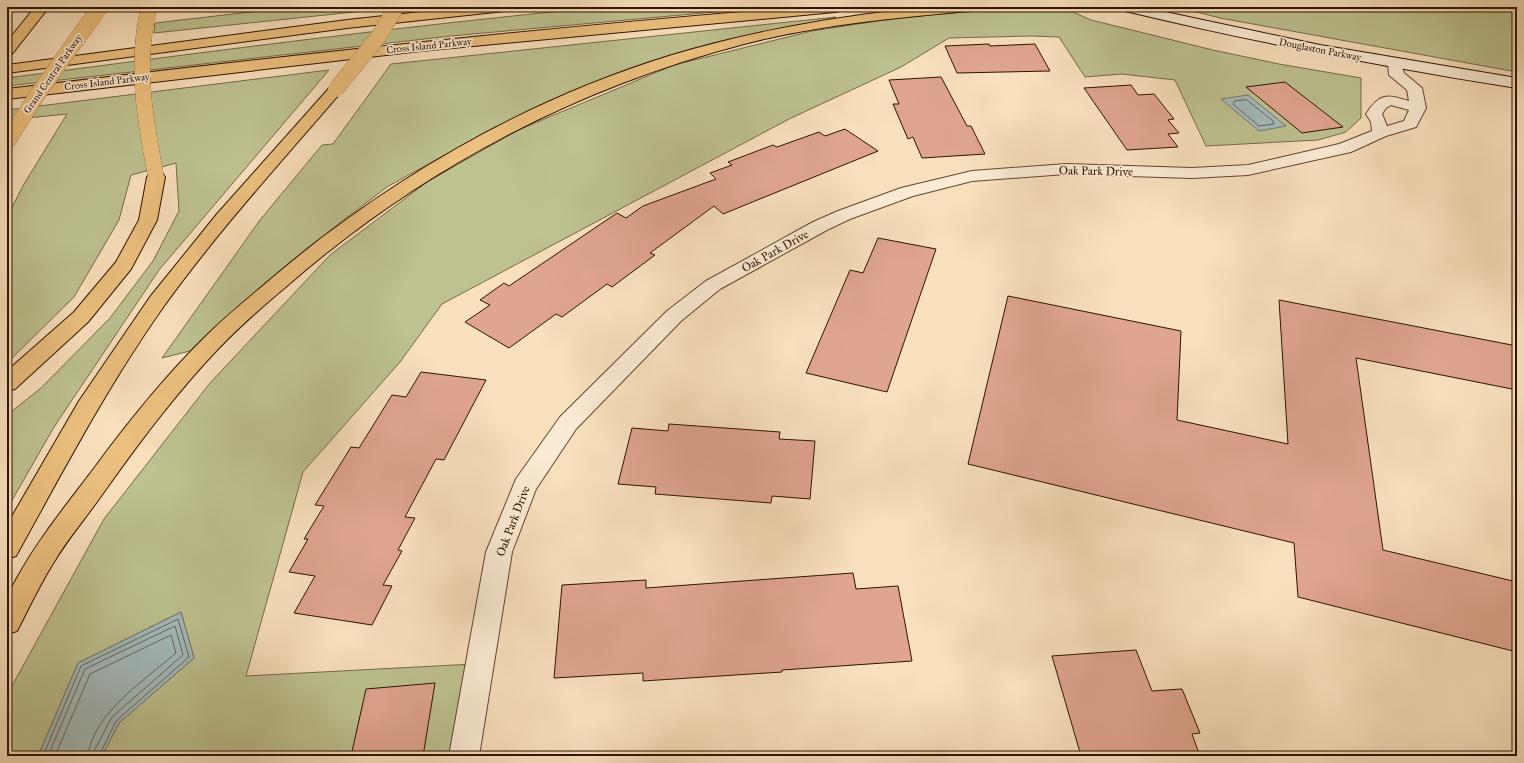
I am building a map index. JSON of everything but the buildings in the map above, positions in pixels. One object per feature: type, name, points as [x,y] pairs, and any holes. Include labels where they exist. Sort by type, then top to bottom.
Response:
[{"type":"highway","points":[[7,51],[42,7]]},
{"type":"highway","name":"Grand Central Parkway","points":[[7,142],[37,95],[100,7]]},
{"type":"highway","points":[[7,383],[81,317],[124,265],[148,220],[156,177],[147,129],[141,74],[144,24],[149,7]]},
{"type":"highway","points":[[7,548],[87,407],[157,302],[222,218],[336,90],[379,36],[396,7]]},
{"type":"highway","points":[[7,69],[472,7]]},
{"type":"highway","points":[[347,24],[505,7]]},
{"type":"highway","name":"Cross Island Parkway","points":[[7,94],[173,73],[379,51],[644,25],[852,7]]},
{"type":"highway","points":[[7,622],[45,554],[136,428],[212,342],[293,268],[380,202],[452,157],[527,118],[597,87],[670,60],[743,40],[823,23],[901,13],[969,7]]},
{"type":"street","name":"Douglaston Parkway","points":[[1126,7],[1205,27],[1297,46],[1396,69],[1517,83]]},
{"type":"street","points":[[1380,128],[1374,114],[1380,105],[1389,100],[1418,108],[1414,88],[1396,69],[1389,84],[1389,100]]},
{"type":"street","name":"Oak Park Drive","points":[[464,756],[499,552],[525,486],[568,423],[674,316],[713,285],[820,226],[844,215],[907,192],[972,176],[1066,169],[1192,173],[1248,170],[1345,148],[1380,128],[1410,124],[1418,108]]},
{"type":"green space","points":[[293,7],[375,7],[373,10],[154,33],[155,23]]},
{"type":"green space","points":[[602,7],[769,7],[451,36],[7,86],[7,78],[378,31]]},
{"type":"green space","points":[[1021,7],[1062,7],[1091,20],[1213,50],[1279,64],[1361,78],[1361,118],[1346,132],[1318,140],[1206,146],[1175,80],[1122,74],[1085,77],[1059,37],[1031,36],[949,38],[901,67],[789,119],[442,304],[400,362],[303,472],[246,676],[474,664],[459,756],[102,756],[119,723],[194,658],[181,612],[78,663],[38,756],[7,756],[7,695],[104,519],[210,383],[330,255],[427,182],[518,130],[674,65],[812,31],[897,18]]},
{"type":"green space","points":[[1178,7],[1517,7],[1517,72],[1220,18]]},
{"type":"green space","points":[[836,17],[700,48],[626,72],[495,127],[387,187],[307,248],[190,351],[162,358],[260,220],[322,145],[333,144],[391,64]]},
{"type":"green space","points":[[329,70],[159,270],[54,427],[7,509],[7,415],[41,388],[110,318],[153,261],[179,211],[176,163],[131,175],[119,220],[74,297],[7,363],[7,217],[24,184],[67,114],[7,120],[7,110]]},
{"type":"water","points":[[1248,95],[1286,126],[1259,131],[1221,99]]},
{"type":"water","points":[[181,612],[194,658],[119,723],[102,756],[38,756],[78,663]]}]
